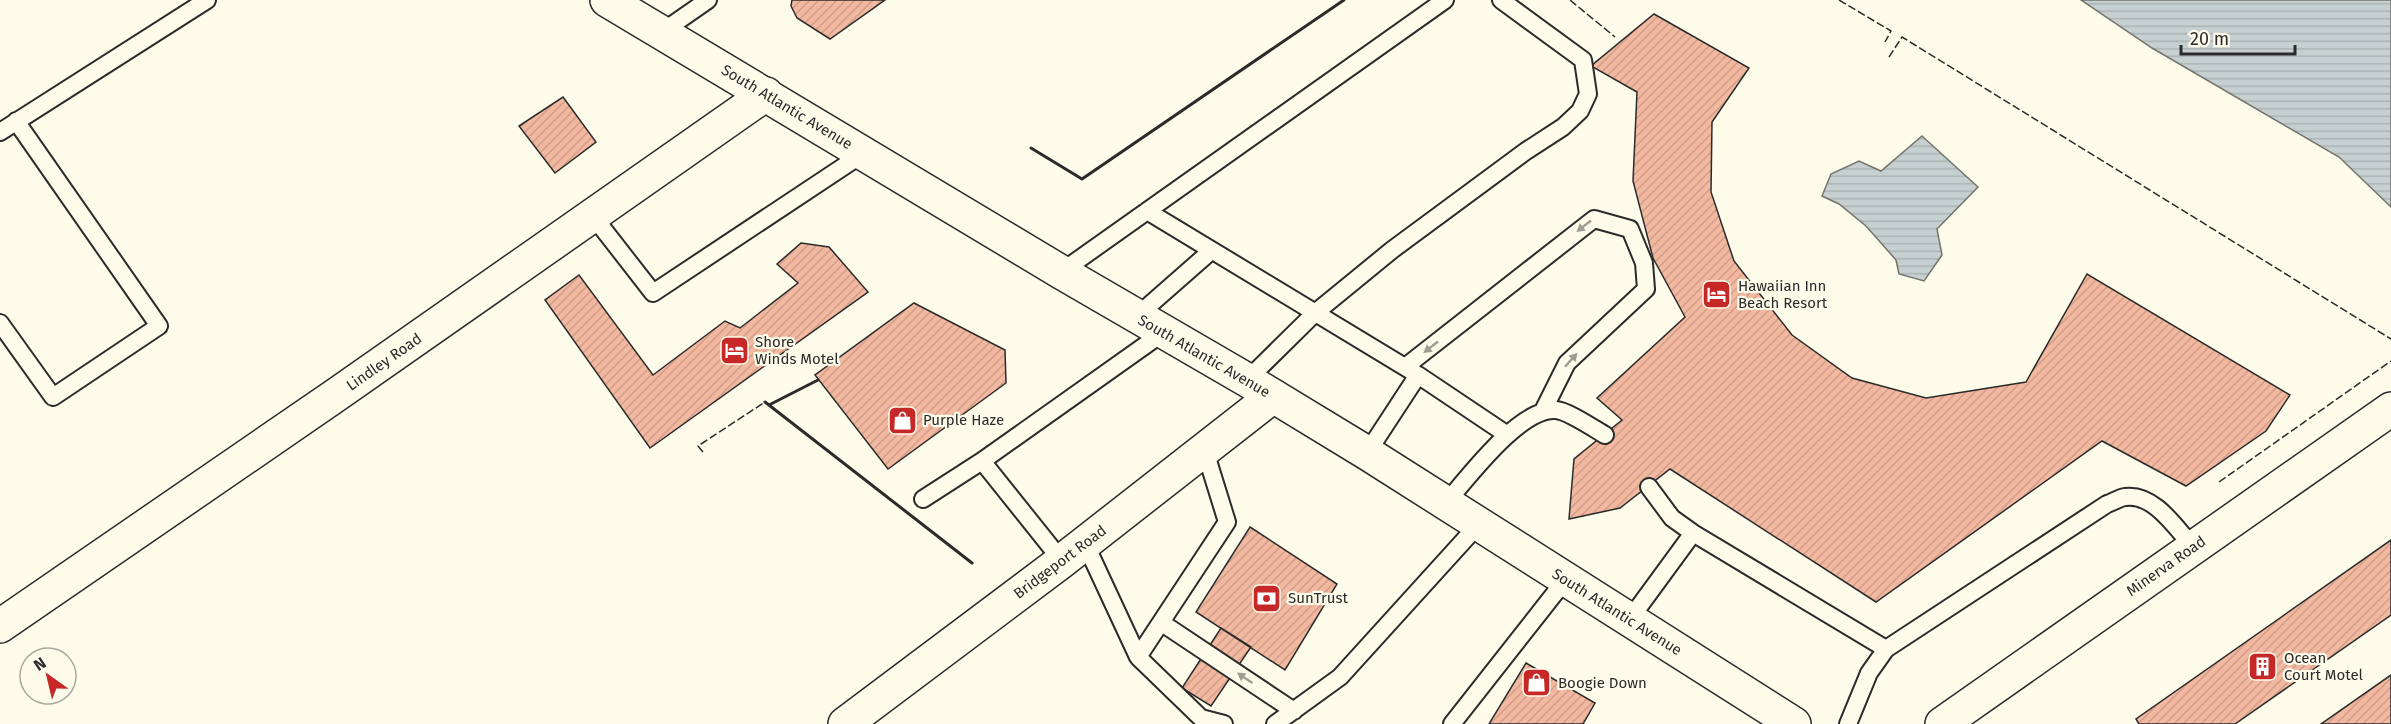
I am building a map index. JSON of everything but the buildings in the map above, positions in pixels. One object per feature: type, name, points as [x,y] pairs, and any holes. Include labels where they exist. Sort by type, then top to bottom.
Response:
[{"type":"street","name":"South Atlantic Avenue","points":[[608,0],[1367,453],[1794,724]]},
{"type":"street","name":"Lindley Road","points":[[0,626],[766,94]]},
{"type":"street","name":"Bridgeport Road","points":[[844,724],[1205,451],[1260,388]]},
{"type":"street","name":"Minerva Road","points":[[1942,724],[2391,409]]},
{"type":"lane","points":[[0,132],[207,0]]},
{"type":"lane","points":[[662,32],[708,0]]},
{"type":"lane","points":[[1061,272],[1445,0]]},
{"type":"lane","points":[[1260,388],[1315,313],[1392,250],[1526,151],[1563,127],[1580,111],[1588,94],[1583,60],[1501,0]]},
{"type":"lane","points":[[0,323],[53,397],[159,326],[16,121]]},
{"type":"lane","points":[[593,216],[653,293],[864,153]]},
{"type":"lane","points":[[1147,211],[1412,371],[1506,434]]},
{"type":"lane","points":[[1367,453],[1412,371],[1594,219],[1630,229],[1644,263],[1646,290],[1567,363],[1543,411]]},
{"type":"lane","points":[[923,499],[982,461],[1150,324],[1211,250]]},
{"type":"lane","points":[[1445,504],[1506,434],[1543,411],[1557,410],[1605,435]]},
{"type":"lane","points":[[1138,657],[1227,522],[1205,451]]},
{"type":"lane","points":[[982,461],[1074,552],[1138,657],[1201,718],[1224,724]]},
{"type":"lane","points":[[1649,487],[1672,518],[1693,533],[1886,649]]},
{"type":"lane","points":[[1848,724],[1869,673],[1886,649],[2107,504],[2126,497],[2140,498],[2161,511],[2193,547]]},
{"type":"lane","points":[[1275,724],[1340,677],[1478,525]]},
{"type":"lane","points":[[1630,619],[1693,533]]},
{"type":"lane","points":[[1452,724],[1566,579]]},
{"type":"lane","points":[[1162,623],[1294,711]]},
{"type":"shaded area","points":[[2081,0],[2391,0],[2391,207],[2339,157],[2152,48]]},
{"type":"shaded area","points":[[1922,136],[1978,187],[1937,229],[1942,255],[1924,281],[1899,274],[1896,260],[1866,226],[1839,204],[1822,196],[1831,174],[1859,161],[1881,171]]},
{"type":"fence","points":[[1570,0],[1615,37]]},
{"type":"fence","points":[[1839,0],[1891,31],[1885,42]]},
{"type":"fence","points":[[1889,57],[1902,37],[2391,339]]},
{"type":"fence","points":[[2219,482],[2391,361]]},
{"type":"fence","points":[[703,452],[698,446],[765,402]]},
{"type":"wall","points":[[1031,148],[1082,179],[1344,0]]},
{"type":"wall","points":[[769,405],[818,380]]},
{"type":"wall","points":[[765,402],[972,563]]},
{"type":"place","name":"Hawaiian Inn Beach Resort","points":[[1717,295]]},
{"type":"place","name":"Shore Winds Motel","points":[[734,351]]},
{"type":"place","name":"Purple Haze","points":[[902,420]]},
{"type":"place","name":"SunTrust","points":[[1267,598]]},
{"type":"place","name":"Ocean Court Motel","points":[[2263,667]]},
{"type":"place","name":"Boogie Down","points":[[1537,683]]}]
